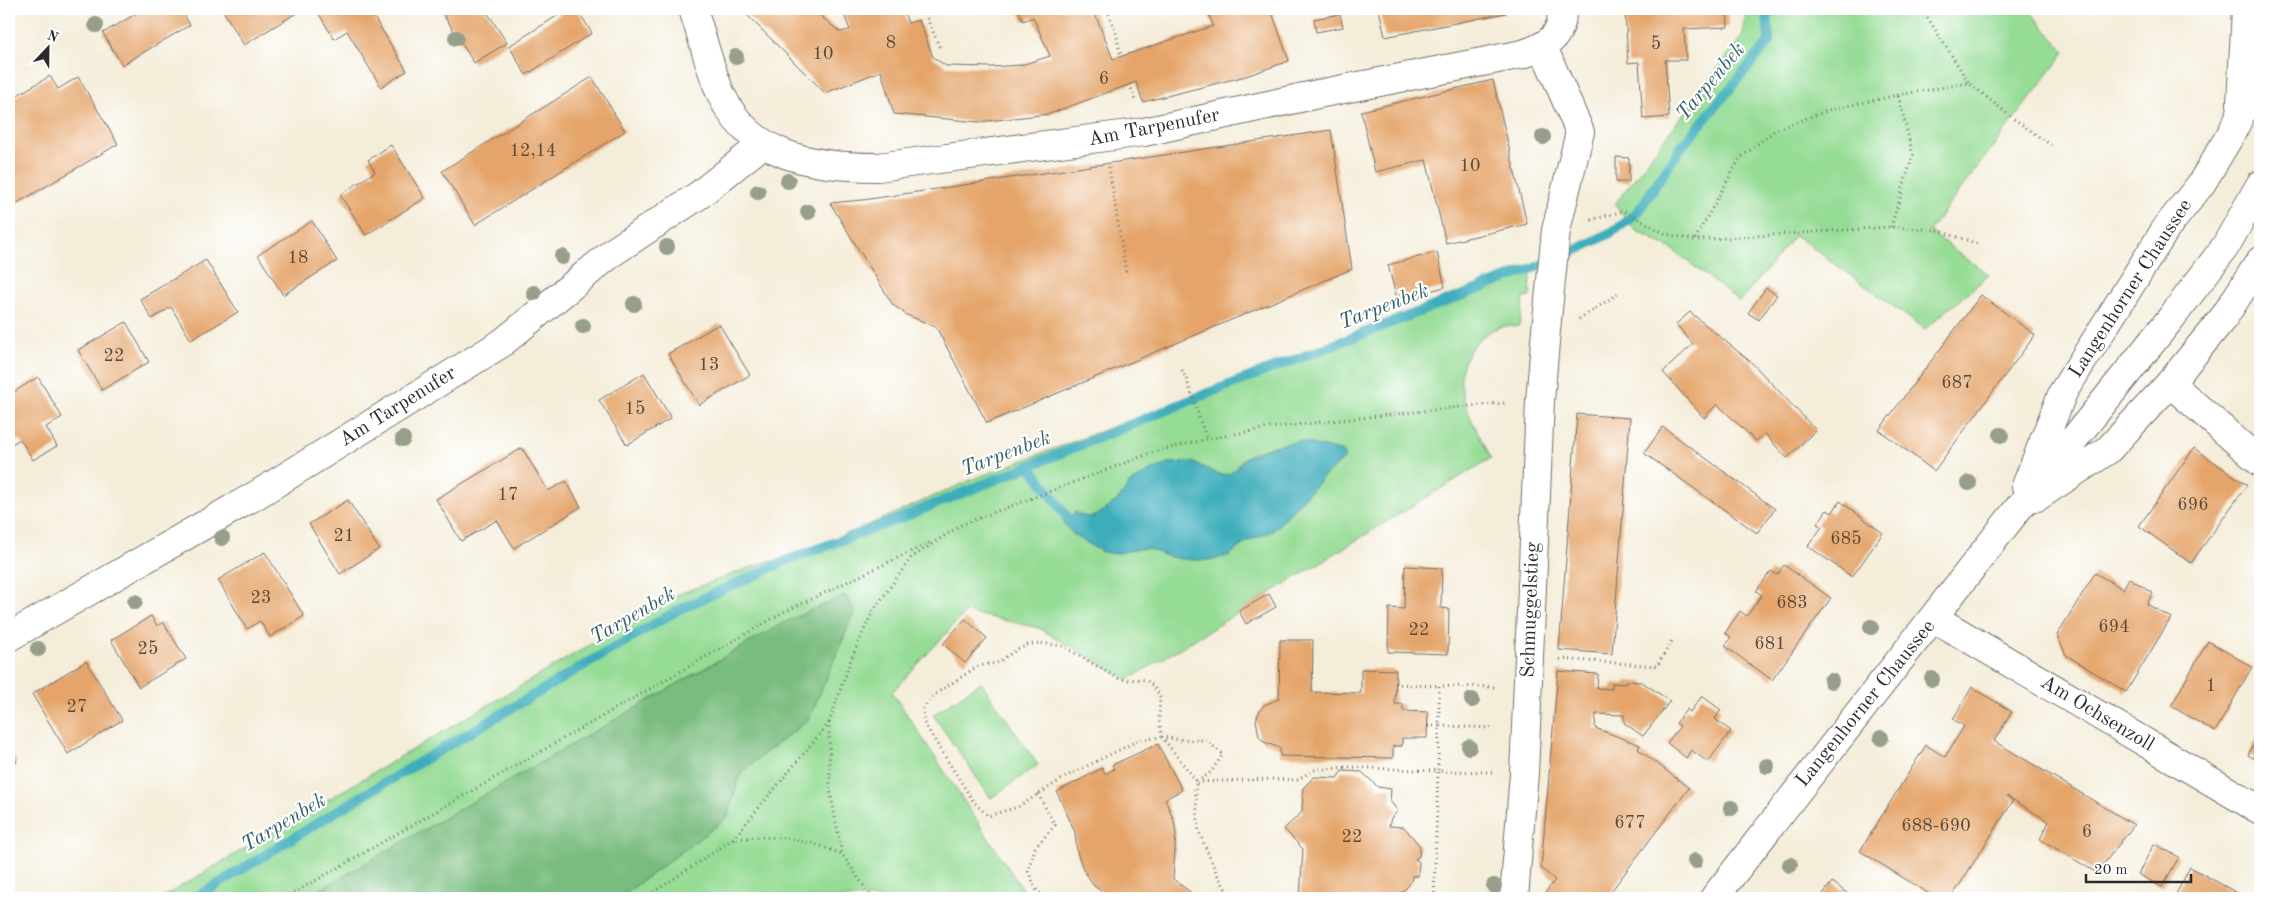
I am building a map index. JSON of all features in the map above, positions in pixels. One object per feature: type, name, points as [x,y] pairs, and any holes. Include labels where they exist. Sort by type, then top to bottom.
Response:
[{"type":"street","name":"Am Tarpenufer","points":[[693,9],[720,92],[731,112],[745,128],[763,144],[798,160],[844,167],[878,167],[1144,132],[1325,92],[1523,54],[1543,47]]},
{"type":"street","points":[[1543,47],[1552,40],[1558,30],[1562,18],[1562,9]]},
{"type":"street","points":[[2240,113],[2246,9]]},
{"type":"street","name":"Schmuggelstieg","points":[[1514,898],[1524,773],[1540,401],[1546,326],[1556,230],[1580,132],[1543,47]]},
{"type":"street","name":"Langenhorner Chaussee","points":[[2017,510],[2063,392],[2167,227],[2201,184],[2231,134],[2260,75]]},
{"type":"street","name":"Am Tarpenufer","points":[[9,636],[258,494],[502,343],[613,252],[699,195],[763,144]]},
{"type":"street","name":"Langenhorner Chaussee","points":[[1714,898],[2017,510],[2195,288],[2225,247],[2260,185]]},
{"type":"street","name":"Langenhorner Chaussee","points":[[2017,510],[2108,450],[2170,384],[2224,317],[2260,261]]},
{"type":"street","points":[[2170,384],[2260,462]]},
{"type":"street","name":"Am Ochsenzoll","points":[[1934,618],[2260,810]]},
{"type":"path","points":[[923,9],[940,48]]},
{"type":"path","points":[[1107,9],[1116,33],[1121,57]]},
{"type":"path","points":[[1922,9],[1970,83],[2014,119],[2051,145]]},
{"type":"path","points":[[1695,240],[1740,158],[1775,130],[1829,110],[1898,95],[1970,83]]},
{"type":"path","points":[[1891,227],[1913,155],[1898,95]]},
{"type":"path","points":[[1111,181],[1126,273]]},
{"type":"path","points":[[1624,211],[1666,234],[1695,240],[1891,227],[1937,230],[1978,244]]},
{"type":"path","points":[[1546,326],[1573,322],[1621,292]]},
{"type":"path","points":[[1182,370],[1191,387],[1200,422],[1207,439]]},
{"type":"path","points":[[285,898],[784,612],[938,538],[961,525],[1031,497],[1154,452],[1207,439],[1268,428],[1364,417],[1540,401]]},
{"type":"path","points":[[872,898],[842,854],[830,790],[829,723],[851,659],[873,611],[911,558],[938,538]]},
{"type":"path","points":[[1530,656],[1657,666],[1672,641]]},
{"type":"path","points":[[1197,782],[1162,737],[1159,720],[1160,696],[1148,682],[1138,678],[1119,679],[1063,646],[1052,643],[1028,645],[997,662],[978,666],[934,696],[924,710],[924,723],[973,801],[988,816],[1018,807],[1094,761],[1139,740],[1162,737],[1182,740],[1205,740],[1223,754],[1211,772],[1197,782],[1195,788],[1199,832],[1217,874],[1231,898]]},
{"type":"path","points":[[1395,684],[1528,688]]},
{"type":"path","points":[[1434,898],[1439,686]]},
{"type":"path","points":[[645,898],[733,839],[829,723]]},
{"type":"path","points":[[1428,726],[1526,730]]},
{"type":"path","points":[[1197,782],[1271,779],[1297,780],[1314,770],[1348,767],[1524,773]]},
{"type":"path","points":[[1038,794],[1055,825],[1035,848],[1028,871],[1037,891],[1048,898]]},
{"type":"path","points":[[733,839],[787,838],[814,844],[842,854]]},
{"type":"green space","points":[[1746,9],[2028,9],[2065,52],[1929,231],[1989,275],[1925,329],[1795,235],[1740,302],[1672,249],[1635,230],[1615,204],[1743,35]]},
{"type":"green space","points":[[1531,269],[1530,297],[1524,298],[1519,326],[1500,327],[1482,337],[1469,352],[1462,371],[1461,381],[1464,400],[1491,458],[1128,680],[1039,628],[966,612],[892,692],[1028,898],[619,898],[727,818],[741,772],[809,719],[785,622],[305,898],[161,898],[671,597],[768,561],[788,560],[971,480]],"holes":[[[1300,441],[1338,465],[1324,476],[1274,530],[1246,542],[1228,556],[1170,557],[1146,548],[1112,554],[1075,512],[1086,517],[1096,516],[1119,499],[1130,483],[1192,462],[1216,474],[1224,475],[1234,471],[1244,458],[1255,452]]]},
{"type":"green space","points":[[845,595],[855,611],[809,719],[741,772],[727,818],[619,898],[305,898],[785,622]]},
{"type":"green space","points":[[981,682],[1038,765],[991,798],[933,715]]},
{"type":"water","points":[[1300,441],[1344,452],[1344,459],[1324,476],[1274,530],[1246,542],[1228,556],[1209,560],[1191,560],[1170,557],[1146,548],[1112,554],[1100,551],[1074,535],[1063,522],[1075,512],[1086,517],[1096,516],[1119,499],[1130,483],[1150,471],[1170,463],[1192,462],[1221,475],[1229,474],[1237,468],[1244,458],[1274,446]]},
{"type":"building","points":[[144,9],[181,9],[190,25],[122,65],[103,33]]},
{"type":"building","points":[[222,9],[296,9],[298,12],[244,45]]},
{"type":"building","points":[[316,9],[369,9],[407,71],[381,87],[347,31],[334,39]]},
{"type":"building","points":[[440,9],[485,9],[507,43],[474,63]]},
{"type":"building","points":[[568,9],[577,9],[592,33],[526,75],[509,46]]},
{"type":"building","points":[[741,9],[812,9],[840,32],[850,30],[842,9],[903,9],[908,23],[919,20],[933,57],[946,66],[992,67],[1021,65],[1050,56],[1033,17],[1023,21],[1018,9],[1093,9],[1113,59],[1213,26],[1207,9],[1271,9],[1289,61],[1246,76],[1143,102],[1136,82],[1049,114],[979,122],[894,114],[881,71],[825,93]]},
{"type":"building","points":[[1379,9],[1505,9],[1506,13],[1385,37]]},
{"type":"building","points":[[1625,9],[1727,9],[1728,27],[1684,29],[1686,60],[1665,60],[1669,117],[1643,119],[1639,62],[1628,63]]},
{"type":"building","points":[[1340,14],[1343,27],[1316,32],[1314,19]]},
{"type":"building","points":[[50,76],[58,89],[78,77],[118,144],[9,208],[9,100]]},
{"type":"building","points":[[592,77],[625,131],[475,225],[442,171]]},
{"type":"building","points":[[1493,80],[1527,224],[1446,243],[1426,160],[1375,172],[1361,111]]},
{"type":"building","points":[[1331,130],[1352,269],[987,423],[936,327],[907,315],[893,305],[830,203],[863,200]]},
{"type":"building","points":[[391,145],[425,198],[366,235],[340,195],[375,172],[368,160]]},
{"type":"building","points":[[1616,157],[1629,158],[1629,182],[1616,182]]},
{"type":"building","points":[[312,221],[337,261],[283,295],[258,255]]},
{"type":"building","points":[[1437,252],[1445,287],[1397,299],[1388,265]]},
{"type":"building","points":[[206,260],[238,312],[191,340],[171,307],[152,319],[140,299]]},
{"type":"building","points":[[1766,288],[1777,295],[1759,320],[1748,313]]},
{"type":"building","points":[[1981,295],[2035,335],[1934,471],[1879,430]]},
{"type":"building","points":[[1690,312],[1752,363],[1816,430],[1787,458],[1765,434],[1756,441],[1717,404],[1704,418],[1663,372],[1693,344],[1676,324]]},
{"type":"building","points":[[126,322],[149,362],[102,390],[78,350]]},
{"type":"building","points":[[719,324],[750,375],[699,405],[668,354]]},
{"type":"building","points":[[644,373],[671,418],[627,445],[599,400]]},
{"type":"building","points":[[38,377],[62,417],[46,427],[57,446],[33,460],[20,439],[9,446],[9,395]]},
{"type":"building","points":[[1577,414],[1630,418],[1612,654],[1559,650]]},
{"type":"building","points":[[1663,427],[1775,509],[1757,533],[1644,453]]},
{"type":"building","points":[[522,448],[548,491],[566,481],[581,507],[514,548],[497,520],[461,541],[436,499]]},
{"type":"building","points":[[2194,448],[2247,485],[2191,563],[2139,526]]},
{"type":"building","points":[[348,500],[379,549],[340,574],[309,524]]},
{"type":"building","points":[[1840,501],[1883,533],[1852,577],[1808,546],[1822,527],[1817,524],[1827,510],[1832,513]]},
{"type":"building","points":[[265,552],[304,616],[270,637],[260,621],[247,629],[218,580]]},
{"type":"building","points":[[1784,565],[1831,598],[1772,680],[1725,646],[1731,637],[1725,633],[1740,611],[1747,616],[1762,595],[1756,591],[1771,571],[1777,575]]},
{"type":"building","points":[[1405,566],[1442,568],[1441,608],[1449,609],[1448,654],[1388,652],[1389,608],[1404,609]]},
{"type":"building","points":[[2095,573],[2123,589],[2129,578],[2153,593],[2147,604],[2171,618],[2126,692],[2066,655],[2057,635]]},
{"type":"building","points":[[1269,594],[1276,607],[1246,624],[1239,611]]},
{"type":"building","points":[[151,616],[157,626],[163,622],[186,659],[139,687],[111,640]]},
{"type":"building","points":[[965,619],[987,638],[965,663],[943,644]]},
{"type":"building","points":[[1280,640],[1313,640],[1312,692],[1361,693],[1361,669],[1396,670],[1395,704],[1403,704],[1403,711],[1428,712],[1427,738],[1402,738],[1402,746],[1393,746],[1393,758],[1280,756],[1280,748],[1264,742],[1259,736],[1256,720],[1264,705],[1279,699]]},
{"type":"building","points":[[2208,641],[2252,667],[2215,732],[2171,706]]},
{"type":"building","points":[[86,661],[122,720],[68,754],[32,694]]},
{"type":"building","points":[[1558,671],[1598,674],[1597,688],[1612,689],[1612,683],[1626,684],[1626,681],[1642,682],[1670,701],[1643,736],[1624,723],[1624,715],[1596,714],[1595,728],[1640,745],[1638,749],[1689,788],[1606,898],[1541,898],[1555,880],[1541,868]]},
{"type":"building","points":[[1972,687],[2012,712],[1994,741],[2134,825],[2097,873],[2040,839],[2049,822],[2007,796],[2013,801],[1951,898],[1936,898],[1860,851],[1926,745],[1945,757],[1964,726],[1953,719]]},
{"type":"building","points":[[1702,696],[1721,710],[1715,719],[1731,731],[1708,762],[1691,750],[1686,758],[1667,743],[1680,726],[1676,723],[1687,709],[1690,712]]},
{"type":"building","points":[[2260,733],[2260,762],[2248,755]]},
{"type":"building","points":[[1158,744],[1182,790],[1165,799],[1174,821],[1176,834],[1173,879],[1198,898],[1107,898],[1105,894],[1094,886],[1083,869],[1077,852],[1075,832],[1057,792],[1102,768],[1105,774],[1114,769],[1112,765]]},
{"type":"building","points":[[9,748],[17,762],[9,767]]},
{"type":"building","points":[[1342,771],[1362,772],[1378,787],[1391,789],[1390,801],[1398,811],[1391,818],[1389,826],[1404,827],[1420,846],[1419,856],[1415,859],[1419,862],[1418,876],[1412,876],[1411,883],[1396,898],[1300,898],[1303,849],[1284,829],[1302,812],[1303,788],[1314,777],[1337,778]]},
{"type":"building","points":[[2154,844],[2179,857],[2162,887],[2138,874]]},
{"type":"building","points":[[2190,867],[2241,895],[2240,898],[2174,898]]},
{"type":"building","points":[[1832,882],[1854,898],[1820,898]]},
{"type":"waterway","name":"Tarpenbek","points":[[195,898],[342,808],[678,610],[788,560],[901,518],[1211,392],[1567,255],[1612,232],[1639,210],[1679,150],[1769,42],[1767,9]]},
{"type":"waterway","points":[[1030,466],[1067,517]]}]
